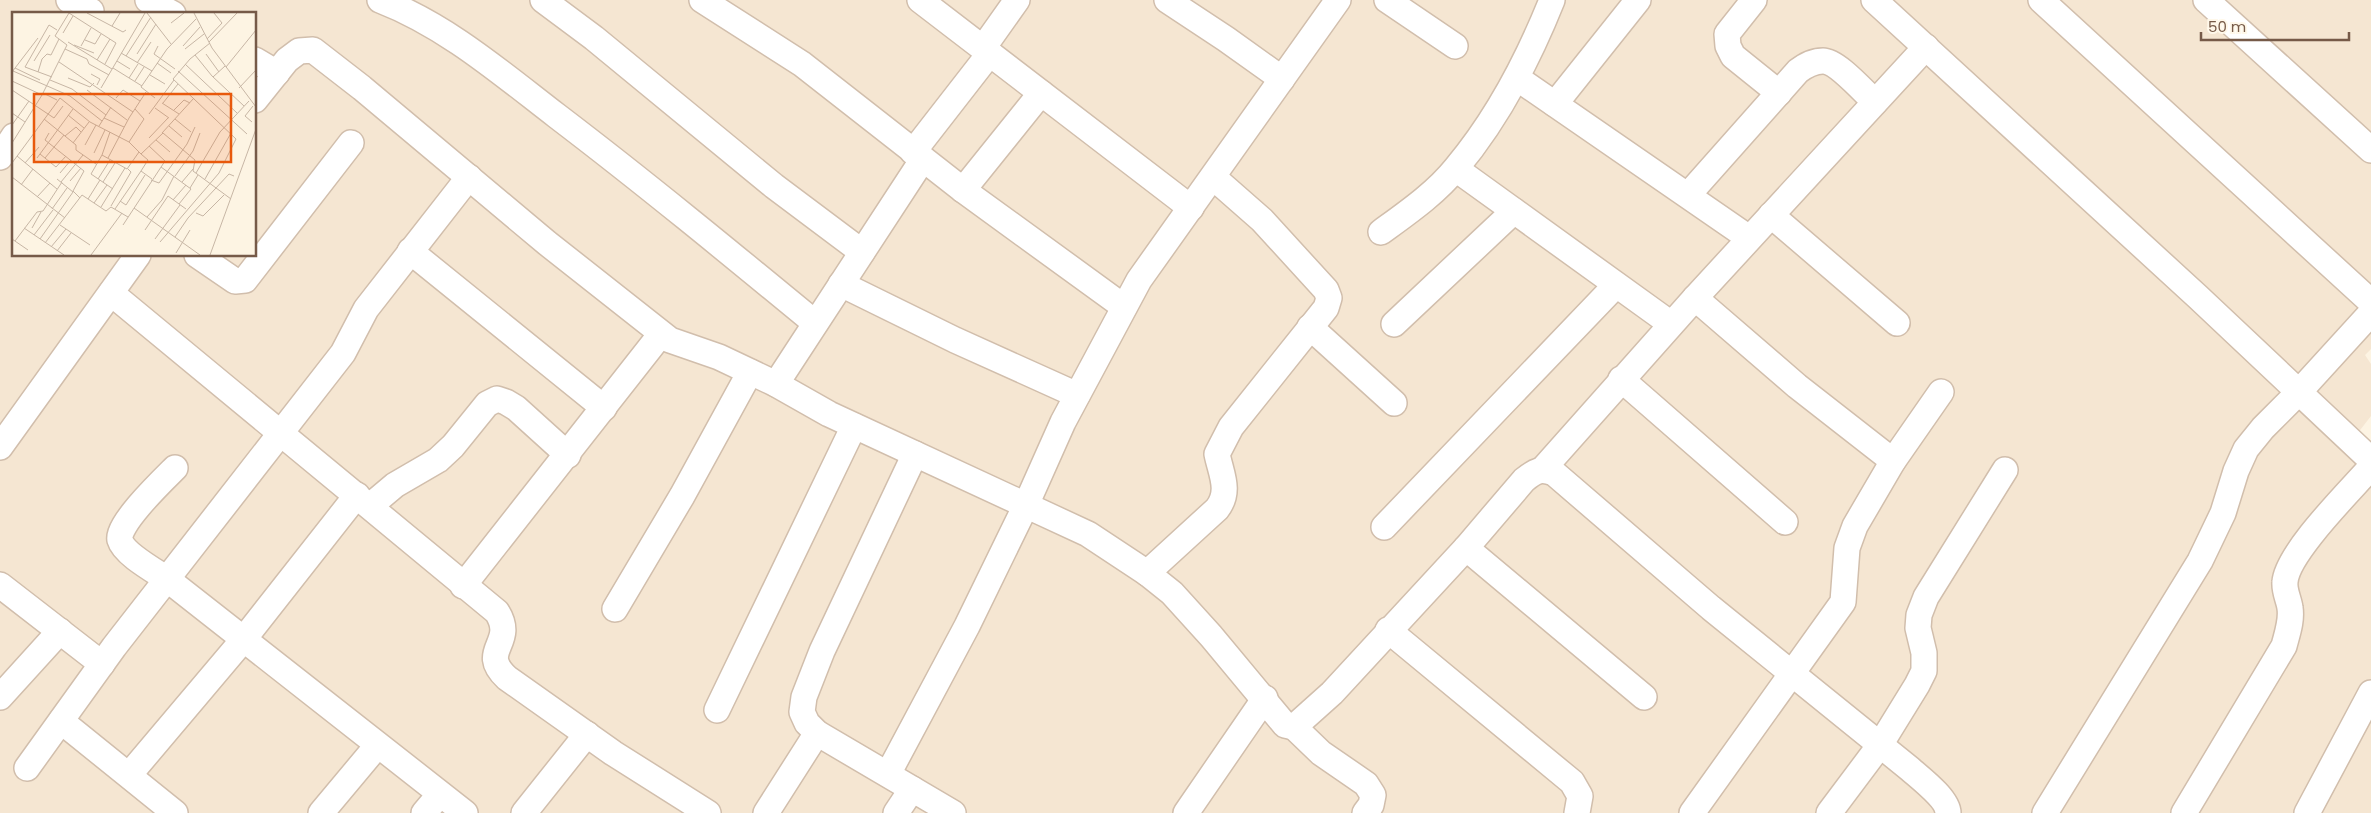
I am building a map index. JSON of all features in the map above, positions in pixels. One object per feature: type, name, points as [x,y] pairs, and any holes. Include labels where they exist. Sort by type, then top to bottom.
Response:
[{"type":"street","points":[[69,0],[93,8]]},
{"type":"street","points":[[148,0],[169,12]]},
{"type":"street","points":[[380,0],[430,22],[471,50],[679,211],[815,323]]},
{"type":"street","points":[[543,0],[594,38],[766,180],[862,252]]},
{"type":"street","points":[[702,0],[802,64],[963,190],[1124,307]]},
{"type":"street","points":[[920,0],[1191,208]]},
{"type":"street","points":[[776,384],[862,252],[918,155],[1017,0]]},
{"type":"street","points":[[1166,0],[1226,39],[1282,79]]},
{"type":"street","points":[[888,774],[967,626],[1077,395],[1139,280],[1338,0]]},
{"type":"street","points":[[1386,0],[1454,46]]},
{"type":"street","points":[[1381,232],[1414,208],[1456,168],[1517,78],[1537,39],[1552,0]]},
{"type":"street","points":[[1555,104],[1638,0]]},
{"type":"street","points":[[1754,0],[1727,34],[1728,46],[1733,56],[1779,93]]},
{"type":"street","points":[[1874,0],[2198,297],[2371,460]]},
{"type":"street","points":[[2041,0],[2371,302]]},
{"type":"street","points":[[2206,0],[2371,150]]},
{"type":"street","points":[[1294,727],[1332,693],[1388,630],[1466,548],[1524,480],[1543,469],[1621,379],[1926,47]]},
{"type":"street","points":[[256,99],[277,72],[299,51],[313,50],[670,340],[719,357],[776,384],[854,426],[1088,534],[1147,573],[1172,593],[1265,698],[1285,725],[1294,727],[1321,753],[1366,784],[1373,795],[1371,805],[1365,813]]},
{"type":"street","points":[[1688,195],[1798,71],[1810,63],[1825,60],[1836,66],[1875,102]]},
{"type":"street","points":[[256,61],[277,72]]},
{"type":"street","points":[[1517,78],[1749,238]]},
{"type":"street","points":[[963,190],[1042,93]]},
{"type":"street","points":[[0,122],[12,130]]},
{"type":"street","points":[[0,158],[12,139]]},
{"type":"street","points":[[198,256],[235,281],[245,280],[351,143]]},
{"type":"street","points":[[1456,168],[1671,324]]},
{"type":"street","points":[[27,768],[102,664],[343,353],[366,309],[410,250],[469,177]]},
{"type":"street","points":[[1147,573],[1217,509],[1224,499],[1225,487],[1217,454],[1231,427],[1326,308],[1329,298],[1326,290],[1262,220],[1213,177]]},
{"type":"street","points":[[1394,324],[1514,211]]},
{"type":"street","points":[[1771,215],[1897,323]]},
{"type":"street","points":[[410,250],[604,408]]},
{"type":"street","points":[[0,447],[137,256]]},
{"type":"street","points":[[841,284],[955,340],[1077,395]]},
{"type":"street","points":[[1384,527],[1616,284]]},
{"type":"street","points":[[111,293],[463,586],[497,612],[503,622],[503,635],[495,658],[496,668],[507,678],[587,734],[708,813]]},
{"type":"street","points":[[1695,298],[1797,386],[1893,461]]},
{"type":"street","points":[[2045,813],[2200,562],[2223,513],[2236,471],[2246,450],[2263,428],[2298,393],[2371,313]]},
{"type":"street","points":[[1310,327],[1394,403]]},
{"type":"street","points":[[463,586],[568,455],[661,334]]},
{"type":"street","points":[[615,609],[682,496],[750,372]]},
{"type":"street","points":[[1621,379],[1785,522]]},
{"type":"street","points":[[1692,813],[1843,602],[1847,548],[1855,526],[1893,461],[1941,392]]},
{"type":"street","points":[[129,775],[363,501],[438,460],[453,446],[487,404],[497,400],[506,402],[516,408],[568,455]]},
{"type":"street","points":[[717,710],[854,426]]},
{"type":"street","points":[[915,454],[822,651],[804,697],[802,712],[807,724],[817,733],[953,813]]},
{"type":"street","points":[[2184,813],[2284,646],[2290,624],[2291,609],[2285,582],[2289,566],[2302,547],[2371,467]]},
{"type":"street","points":[[174,468],[127,522],[120,533],[120,542],[128,552],[167,580],[465,813]]},
{"type":"street","points":[[1543,469],[1554,473],[1711,608],[1937,793],[1948,809],[1948,813]]},
{"type":"street","points":[[1829,813],[1880,745],[1917,685],[1924,671],[1924,653],[1918,628],[1919,615],[1926,597],[2005,470]]},
{"type":"street","points":[[1466,548],[1644,697]]},
{"type":"street","points":[[0,585],[102,664]]},
{"type":"street","points":[[1388,630],[1572,782],[1580,796],[1577,813]]},
{"type":"street","points":[[0,697],[60,631]]},
{"type":"street","points":[[2306,813],[2371,692]]},
{"type":"street","points":[[1186,813],[1265,698]]},
{"type":"street","points":[[61,721],[175,813]]},
{"type":"street","points":[[766,813],[817,733]]},
{"type":"street","points":[[524,813],[587,734]]},
{"type":"street","points":[[321,813],[377,746]]},
{"type":"street","points":[[896,813],[912,789]]},
{"type":"street","points":[[424,813],[440,794]]},
{"type":"shaded area","points":[[0,0],[2371,0],[2371,349],[2365,355],[2371,364],[2371,416],[2350,443],[2371,464],[2371,813],[0,813]]}]
